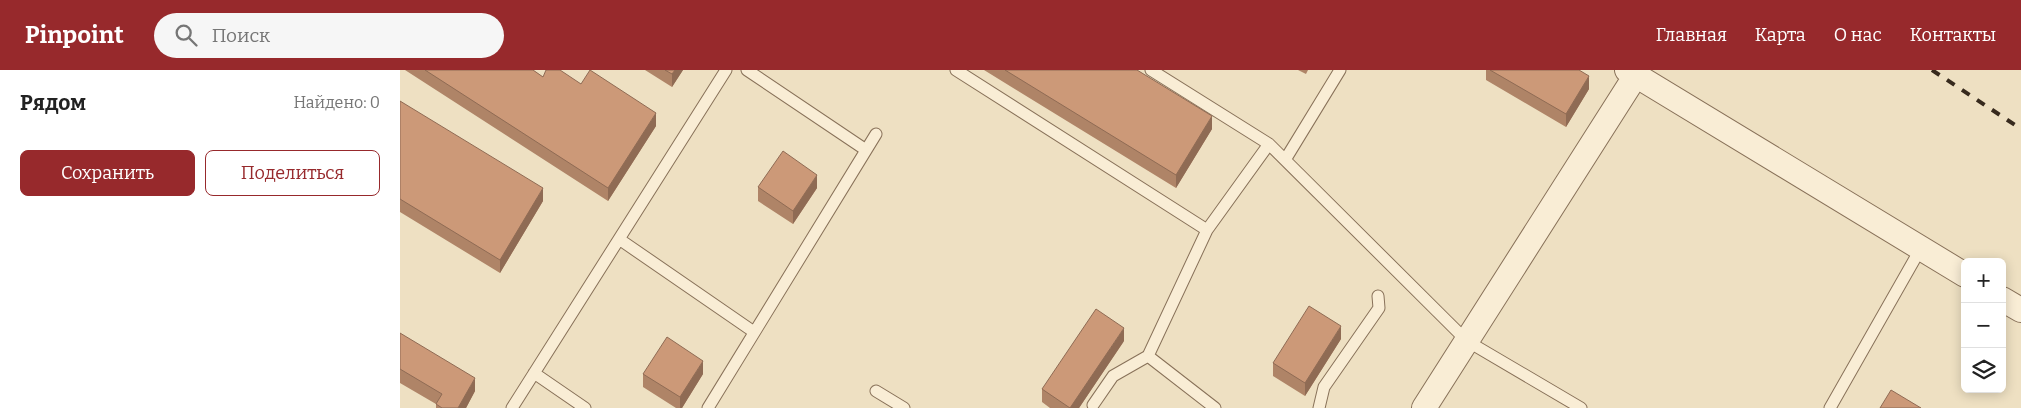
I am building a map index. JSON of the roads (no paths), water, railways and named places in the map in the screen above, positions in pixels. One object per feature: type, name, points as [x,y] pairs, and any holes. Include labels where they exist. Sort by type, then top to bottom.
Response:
[{"type":"street","points":[[1424,408],[1634,72],[1961,273]]},
{"type":"street","points":[[2006,301],[2021,310]]},
{"type":"lane","points":[[512,408],[726,70]]},
{"type":"lane","points":[[747,70],[866,150]]},
{"type":"lane","points":[[956,70],[1207,230]]},
{"type":"lane","points":[[1151,70],[1269,144],[1467,341],[1581,408]]},
{"type":"lane","points":[[1285,160],[1340,70]]},
{"type":"lane","points":[[708,408],[876,134]]},
{"type":"lane","points":[[1093,405],[1113,376],[1148,356],[1207,230],[1269,144]]},
{"type":"lane","points":[[619,239],[754,332]]},
{"type":"lane","points":[[1830,408],[1921,248]]},
{"type":"lane","points":[[1319,408],[1324,387],[1379,308],[1378,296]]},
{"type":"lane","points":[[1148,356],[1215,408]]},
{"type":"lane","points":[[534,373],[585,408]]},
{"type":"lane","points":[[876,391],[904,408]]},
{"type":"railway","points":[[1932,70],[2021,129]]}]
